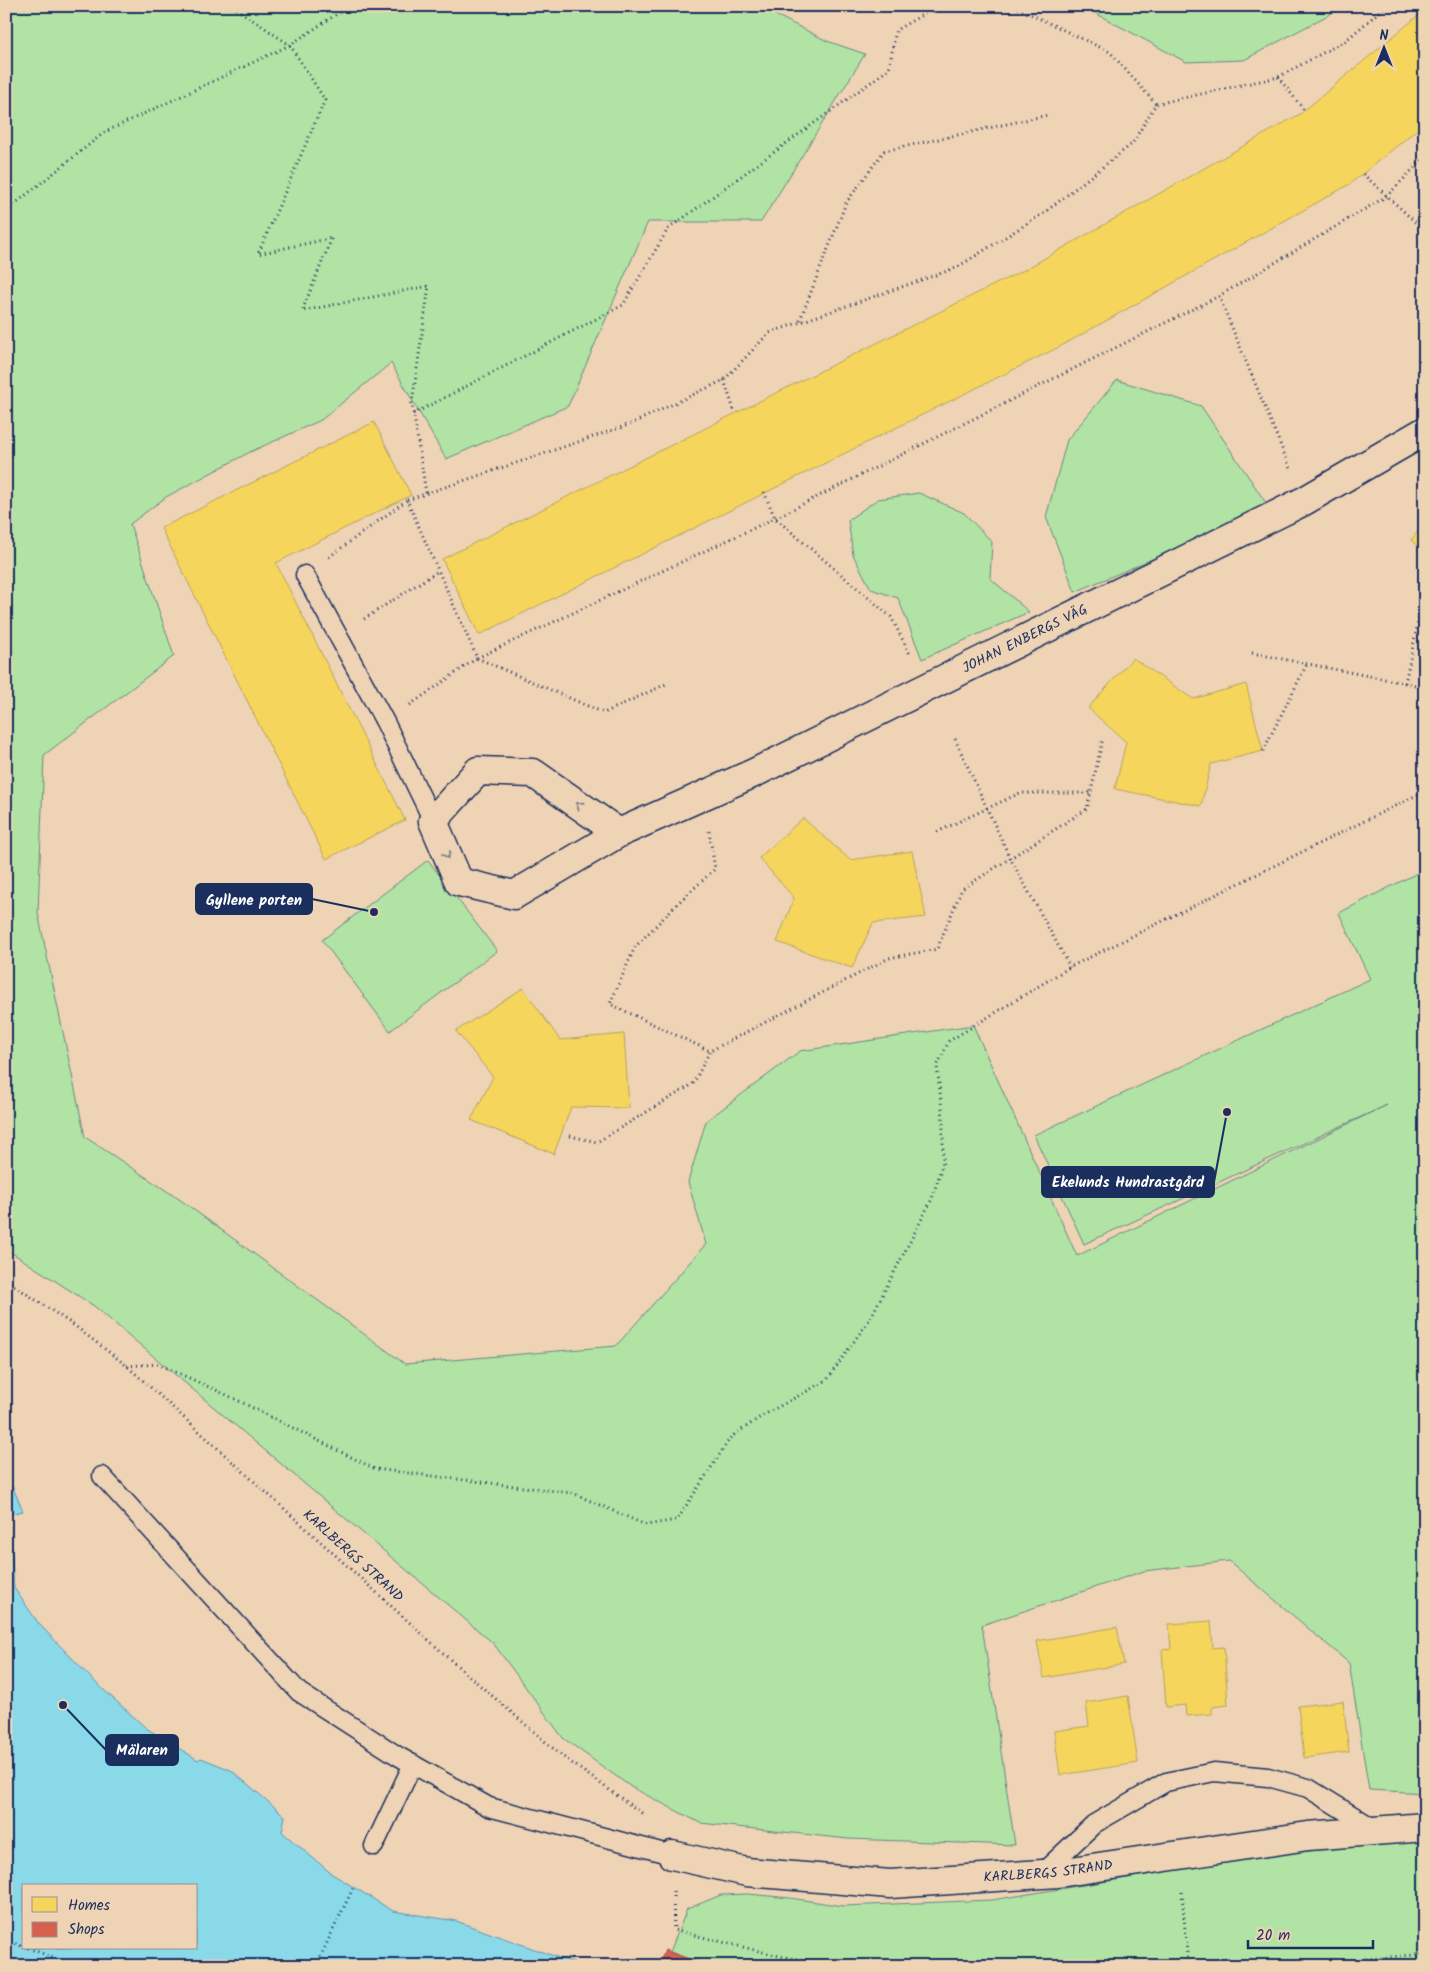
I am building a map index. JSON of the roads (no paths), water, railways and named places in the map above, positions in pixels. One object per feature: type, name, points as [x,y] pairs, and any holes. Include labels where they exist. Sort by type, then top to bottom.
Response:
[{"type":"street","name":"JOHAN ENBERGS VÄG","points":[[433,821],[459,882],[514,895],[619,833],[754,773],[1304,501],[1425,431]]},
{"type":"street","points":[[433,821],[478,771],[532,773],[619,833]]},
{"type":"street","name":"KARLBERGS STRAND","points":[[672,1855],[747,1872],[890,1884],[1042,1874],[1308,1836],[1425,1827]]},
{"type":"lane","points":[[305,575],[385,722],[433,821]]},
{"type":"lane","points":[[102,1476],[299,1692],[413,1764],[489,1807],[672,1855]]},
{"type":"lane","points":[[374,1846],[413,1764]]},
{"type":"lane","points":[[1042,1874],[1094,1824],[1102,1819],[1166,1782],[1214,1772],[1268,1777],[1308,1788],[1376,1830]]},
{"type":"water","points":[[6,1472],[23,1511],[9,1514],[14,1588],[39,1624],[95,1682],[146,1728],[198,1760],[201,1758],[231,1770],[285,1816],[282,1832],[332,1874],[393,1911],[456,1921],[582,1966],[6,1966]]},
{"type":"place","name":"Gyllene porten","points":[[374,912]]},
{"type":"place","name":"Ekelunds Hundrastgård","points":[[1227,1112]]},
{"type":"place","name":"Mälaren","points":[[63,1705]]}]
